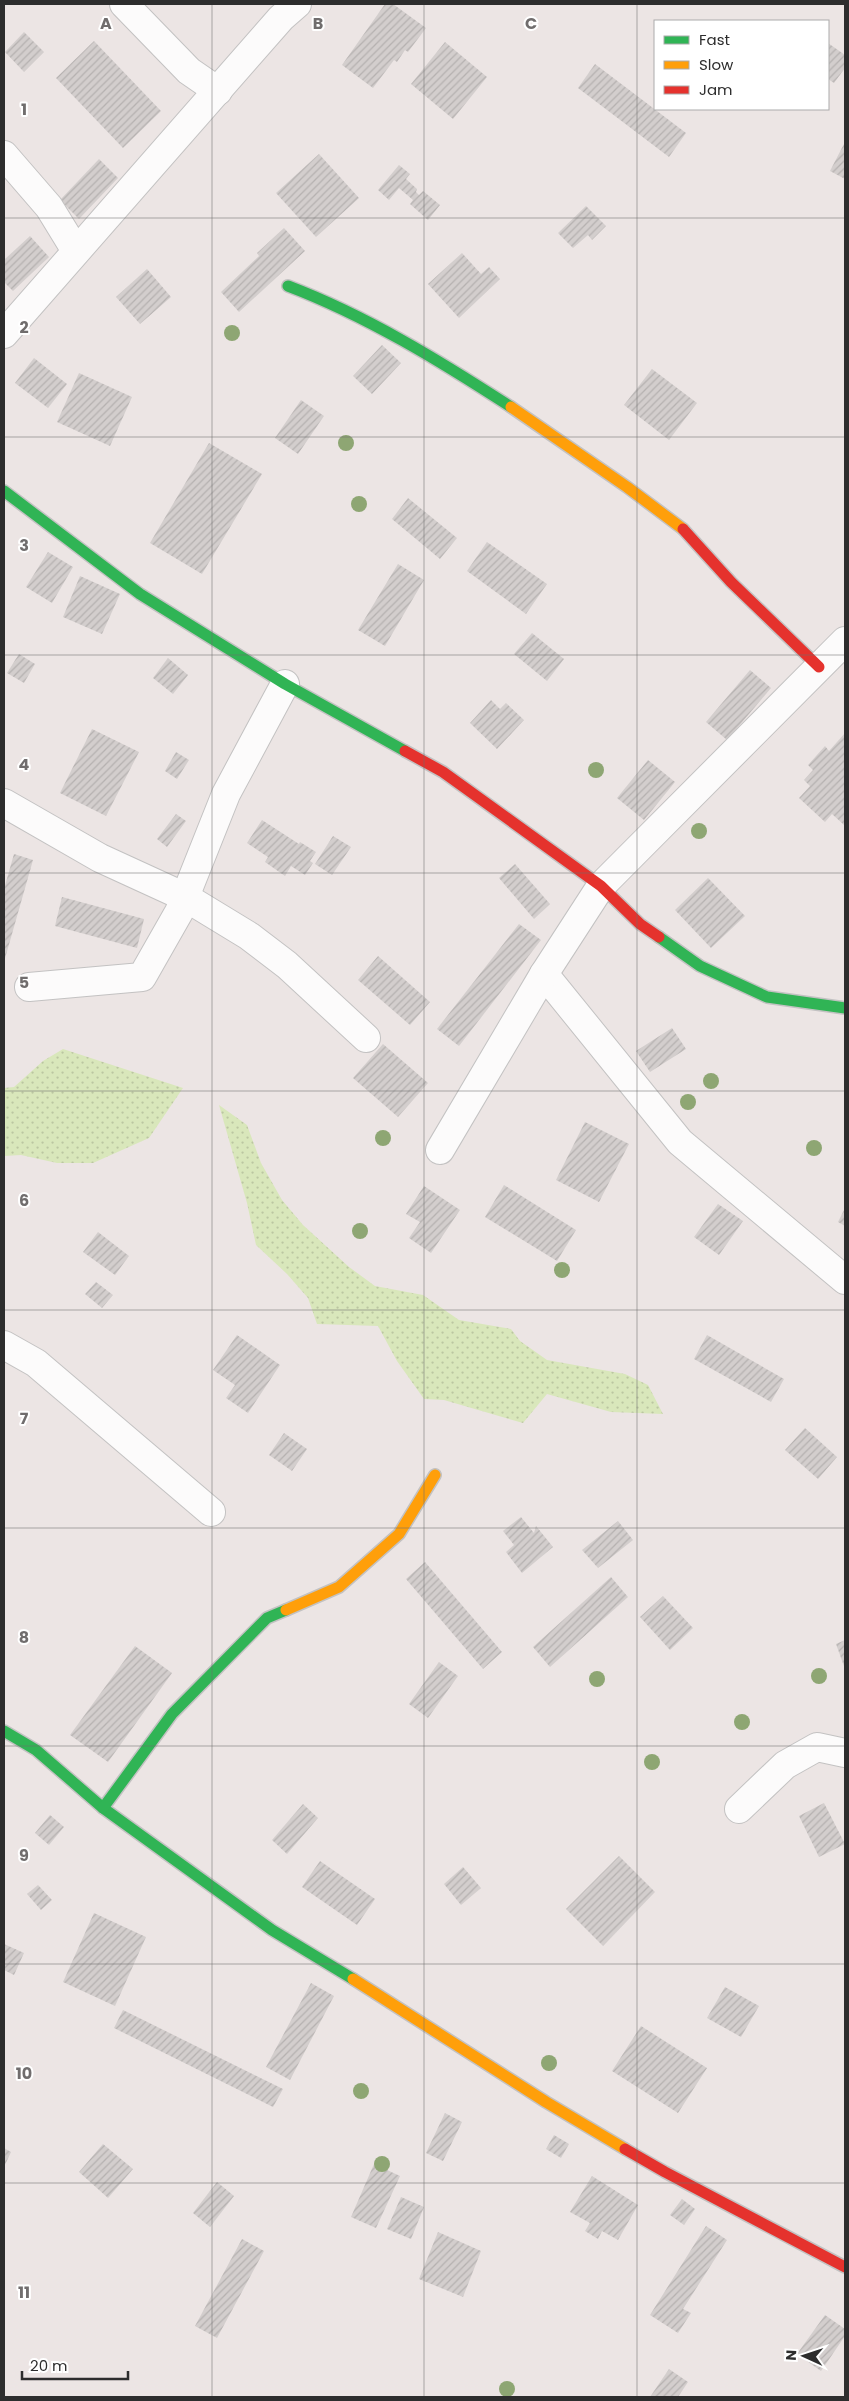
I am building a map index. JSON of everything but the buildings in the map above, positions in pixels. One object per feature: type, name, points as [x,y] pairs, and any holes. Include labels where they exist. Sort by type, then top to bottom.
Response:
[{"type":"street","points":[[124,4],[189,71],[218,91]]},
{"type":"street","points":[[4,334],[297,4]]},
{"type":"street","points":[[4,155],[49,208],[76,251]]},
{"type":"street","points":[[288,286],[325,300],[446,365],[525,416],[627,487],[686,532],[731,582],[819,667]]},
{"type":"street","points":[[4,491],[140,594],[284,684],[443,772],[600,886],[640,924],[700,966],[767,997],[845,1008]]},
{"type":"street","points":[[440,1150],[544,974],[600,886],[655,834],[845,641]]},
{"type":"street","points":[[29,988],[142,977],[179,912],[226,794],[284,684]]},
{"type":"street","points":[[4,803],[100,858],[185,897],[249,936],[288,965],[366,1038]]},
{"type":"street","points":[[544,974],[680,1142],[845,1280]]},
{"type":"street","points":[[4,1345],[36,1364],[211,1512]]},
{"type":"street","points":[[104,1808],[172,1714],[267,1618],[340,1587],[399,1534],[435,1475]]},
{"type":"street","points":[[4,1731],[36,1750],[104,1808],[272,1930],[393,2004],[546,2102],[665,2172],[845,2267]]},
{"type":"street","points":[[739,1809],[785,1766],[818,1746],[845,1754]]},
{"type":"green space","points":[[63,1049],[183,1088],[149,1138],[93,1163],[57,1163],[21,1155],[4,1156],[4,1088],[14,1087],[43,1061]]},
{"type":"green space","points":[[219,1105],[247,1125],[261,1163],[282,1200],[303,1225],[349,1267],[375,1286],[423,1295],[459,1320],[511,1329],[520,1341],[547,1360],[625,1374],[648,1385],[663,1414],[611,1412],[547,1394],[523,1423],[444,1400],[424,1399],[397,1361],[378,1326],[317,1324],[308,1298],[287,1274],[256,1245],[247,1203]]},
{"type":"traffic: fast","points":[[288,286],[375,325],[511,407]]},
{"type":"traffic: fast","points":[[4,491],[140,594],[285,684],[405,751]]},
{"type":"traffic: fast","points":[[659,937],[700,966],[767,997],[845,1008]]},
{"type":"traffic: fast","points":[[103,1808],[172,1714],[267,1618],[286,1610]]},
{"type":"traffic: fast","points":[[4,1731],[36,1750],[103,1808],[272,1930],[353,1979]]},
{"type":"traffic: slow","points":[[511,407],[627,487],[683,529]]},
{"type":"traffic: slow","points":[[286,1610],[339,1587],[399,1534],[435,1475]]},
{"type":"traffic: slow","points":[[353,1979],[546,2102],[625,2149]]},
{"type":"traffic: jam","points":[[683,529],[731,582],[819,667]]},
{"type":"traffic: jam","points":[[405,751],[443,772],[601,886],[640,924],[659,937]]},
{"type":"traffic: jam","points":[[625,2149],[845,2267]]}]
